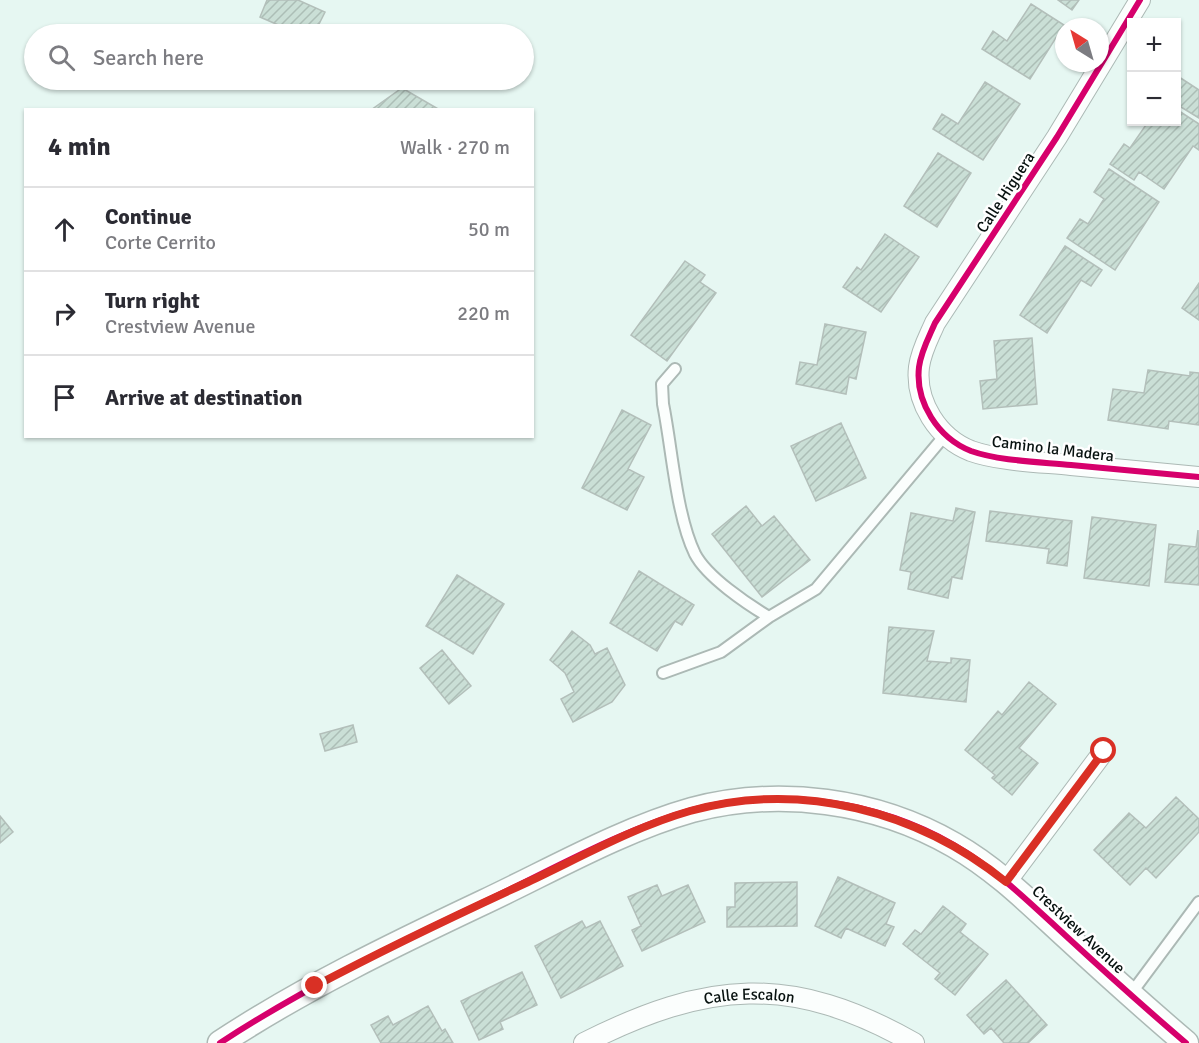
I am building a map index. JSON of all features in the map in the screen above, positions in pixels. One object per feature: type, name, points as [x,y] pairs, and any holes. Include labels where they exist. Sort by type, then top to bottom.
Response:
[{"type":"street","name":"Calle Higuera","points":[[924,405],[919,385],[919,367],[935,324],[1058,137],[1140,0]]},
{"type":"street","name":"Camino la Madera","points":[[924,405],[946,434],[957,444],[973,452],[1030,461],[1199,477]]},
{"type":"street","points":[[1006,882],[1104,751]]},
{"type":"street","name":"Crestview Avenue","points":[[220,1043],[290,1000],[395,944],[638,830],[708,806],[782,799],[819,801],[874,811],[909,823],[953,844],[1006,882],[1186,1043]]},
{"type":"street","name":"Calle Escalon","points":[[584,1043],[675,1004],[699,997],[747,992],[803,997],[844,1009],[874,1020],[914,1043]]},
{"type":"lane","points":[[675,369],[662,384],[663,404],[684,522],[696,556],[735,596],[769,617]]},
{"type":"lane","points":[[663,673],[721,652],[769,617],[816,589],[946,434]]},
{"type":"lane","points":[[1130,995],[1199,902]]},
{"type":"building","points":[[267,0],[298,0],[325,12],[319,24],[276,24],[260,17]]},
{"type":"building","points":[[1058,0],[1079,0],[1072,10]]},
{"type":"building","points":[[1031,4],[1055,19],[1055,39],[1030,79],[982,49],[993,31],[1007,41]]},
{"type":"building","points":[[1181,78],[1199,90],[1199,118],[1181,107]]},
{"type":"building","points":[[985,82],[1020,104],[983,160],[933,129],[942,114],[958,124]]},
{"type":"building","points":[[399,90],[405,90],[437,108],[374,108]]},
{"type":"building","points":[[1181,112],[1199,124],[1199,150],[1193,146],[1164,189],[1139,172],[1134,180],[1110,164],[1124,144],[1130,148],[1145,126],[1181,126]]},
{"type":"building","points":[[938,153],[971,173],[937,227],[904,206]]},
{"type":"building","points":[[1109,169],[1159,202],[1115,270],[1067,238],[1080,219],[1088,224],[1104,199],[1094,192]]},
{"type":"building","points":[[885,234],[919,257],[881,312],[843,287],[857,267],[861,270]]},
{"type":"building","points":[[1065,246],[1102,270],[1091,286],[1081,280],[1047,333],[1020,315]]},
{"type":"building","points":[[685,261],[705,275],[700,282],[716,293],[667,361],[631,335]]},
{"type":"building","points":[[1199,283],[1199,320],[1182,308]]},
{"type":"building","points":[[825,324],[866,332],[856,379],[849,377],[846,394],[796,384],[800,362],[817,365]]},
{"type":"building","points":[[1032,338],[1037,404],[983,409],[980,381],[997,379],[994,341]]},
{"type":"building","points":[[1148,370],[1190,376],[1190,372],[1199,373],[1199,425],[1169,421],[1168,429],[1108,420],[1113,389],[1144,393]]},
{"type":"building","points":[[622,410],[651,425],[628,469],[644,477],[627,510],[582,488]]},
{"type":"building","points":[[841,423],[866,478],[816,501],[791,446]]},
{"type":"building","points":[[746,506],[762,526],[774,516],[810,560],[762,597],[712,534]]},
{"type":"building","points":[[956,508],[975,512],[962,579],[952,577],[948,598],[908,589],[911,572],[900,570],[911,513],[953,521]]},
{"type":"building","points":[[990,511],[1072,521],[1067,566],[1047,563],[1049,549],[986,541]]},
{"type":"building","points":[[1092,517],[1156,525],[1149,586],[1084,578]]},
{"type":"building","points":[[1198,530],[1199,585],[1165,582],[1169,544],[1196,547]]},
{"type":"building","points":[[639,571],[694,605],[682,625],[675,621],[657,651],[610,623]]},
{"type":"building","points":[[457,575],[504,604],[473,654],[426,626]]},
{"type":"building","points":[[889,627],[934,631],[927,661],[951,663],[951,658],[970,660],[966,702],[883,693]]},
{"type":"building","points":[[572,631],[590,645],[595,654],[607,648],[625,685],[612,702],[573,722],[561,699],[574,692],[565,673],[550,660]]},
{"type":"building","points":[[442,650],[471,686],[449,704],[420,668]]},
{"type":"building","points":[[1029,682],[1056,704],[1019,748],[1038,763],[1012,795],[992,778],[995,775],[965,750],[998,711],[1002,715]]},
{"type":"building","points":[[353,725],[357,742],[325,751],[320,734]]},
{"type":"building","points":[[1176,797],[1199,819],[1199,832],[1156,878],[1146,868],[1130,885],[1094,850],[1129,813],[1146,828]]},
{"type":"building","points":[[0,816],[13,832],[0,843]]},
{"type":"building","points":[[838,877],[895,903],[886,924],[894,927],[885,946],[846,928],[841,938],[815,926]]},
{"type":"building","points":[[797,882],[797,926],[727,927],[727,907],[735,907],[735,883]]},
{"type":"building","points":[[657,885],[662,896],[688,885],[705,922],[642,951],[632,930],[641,926],[628,897]]},
{"type":"building","points":[[943,906],[966,924],[960,932],[988,954],[955,995],[935,979],[940,973],[903,944],[915,930],[921,934]]},
{"type":"building","points":[[582,921],[586,928],[600,921],[623,966],[561,998],[535,946]]},
{"type":"building","points":[[522,972],[537,1005],[500,1022],[503,1029],[479,1040],[461,1001]]},
{"type":"building","points":[[1006,980],[1047,1025],[1028,1043],[1004,1043],[991,1028],[984,1034],[967,1015]]},
{"type":"building","points":[[428,1006],[442,1031],[445,1029],[453,1043],[381,1043],[371,1025],[388,1016],[393,1025]]},
{"type":"cycle path","points":[[1140,0],[1057,137],[935,323],[921,355],[919,380],[925,406],[939,428],[959,445],[971,451],[1020,461],[1199,477]]},
{"type":"cycle path","points":[[220,1043],[349,968],[639,828],[692,810],[759,799],[793,799],[860,808],[892,817],[954,845],[1012,887],[1186,1043]]},
{"type":"route","points":[[315,986],[395,944],[638,830],[673,816],[708,806],[782,799],[819,801],[874,811],[909,823],[953,844],[1006,882],[1104,751]]}]
